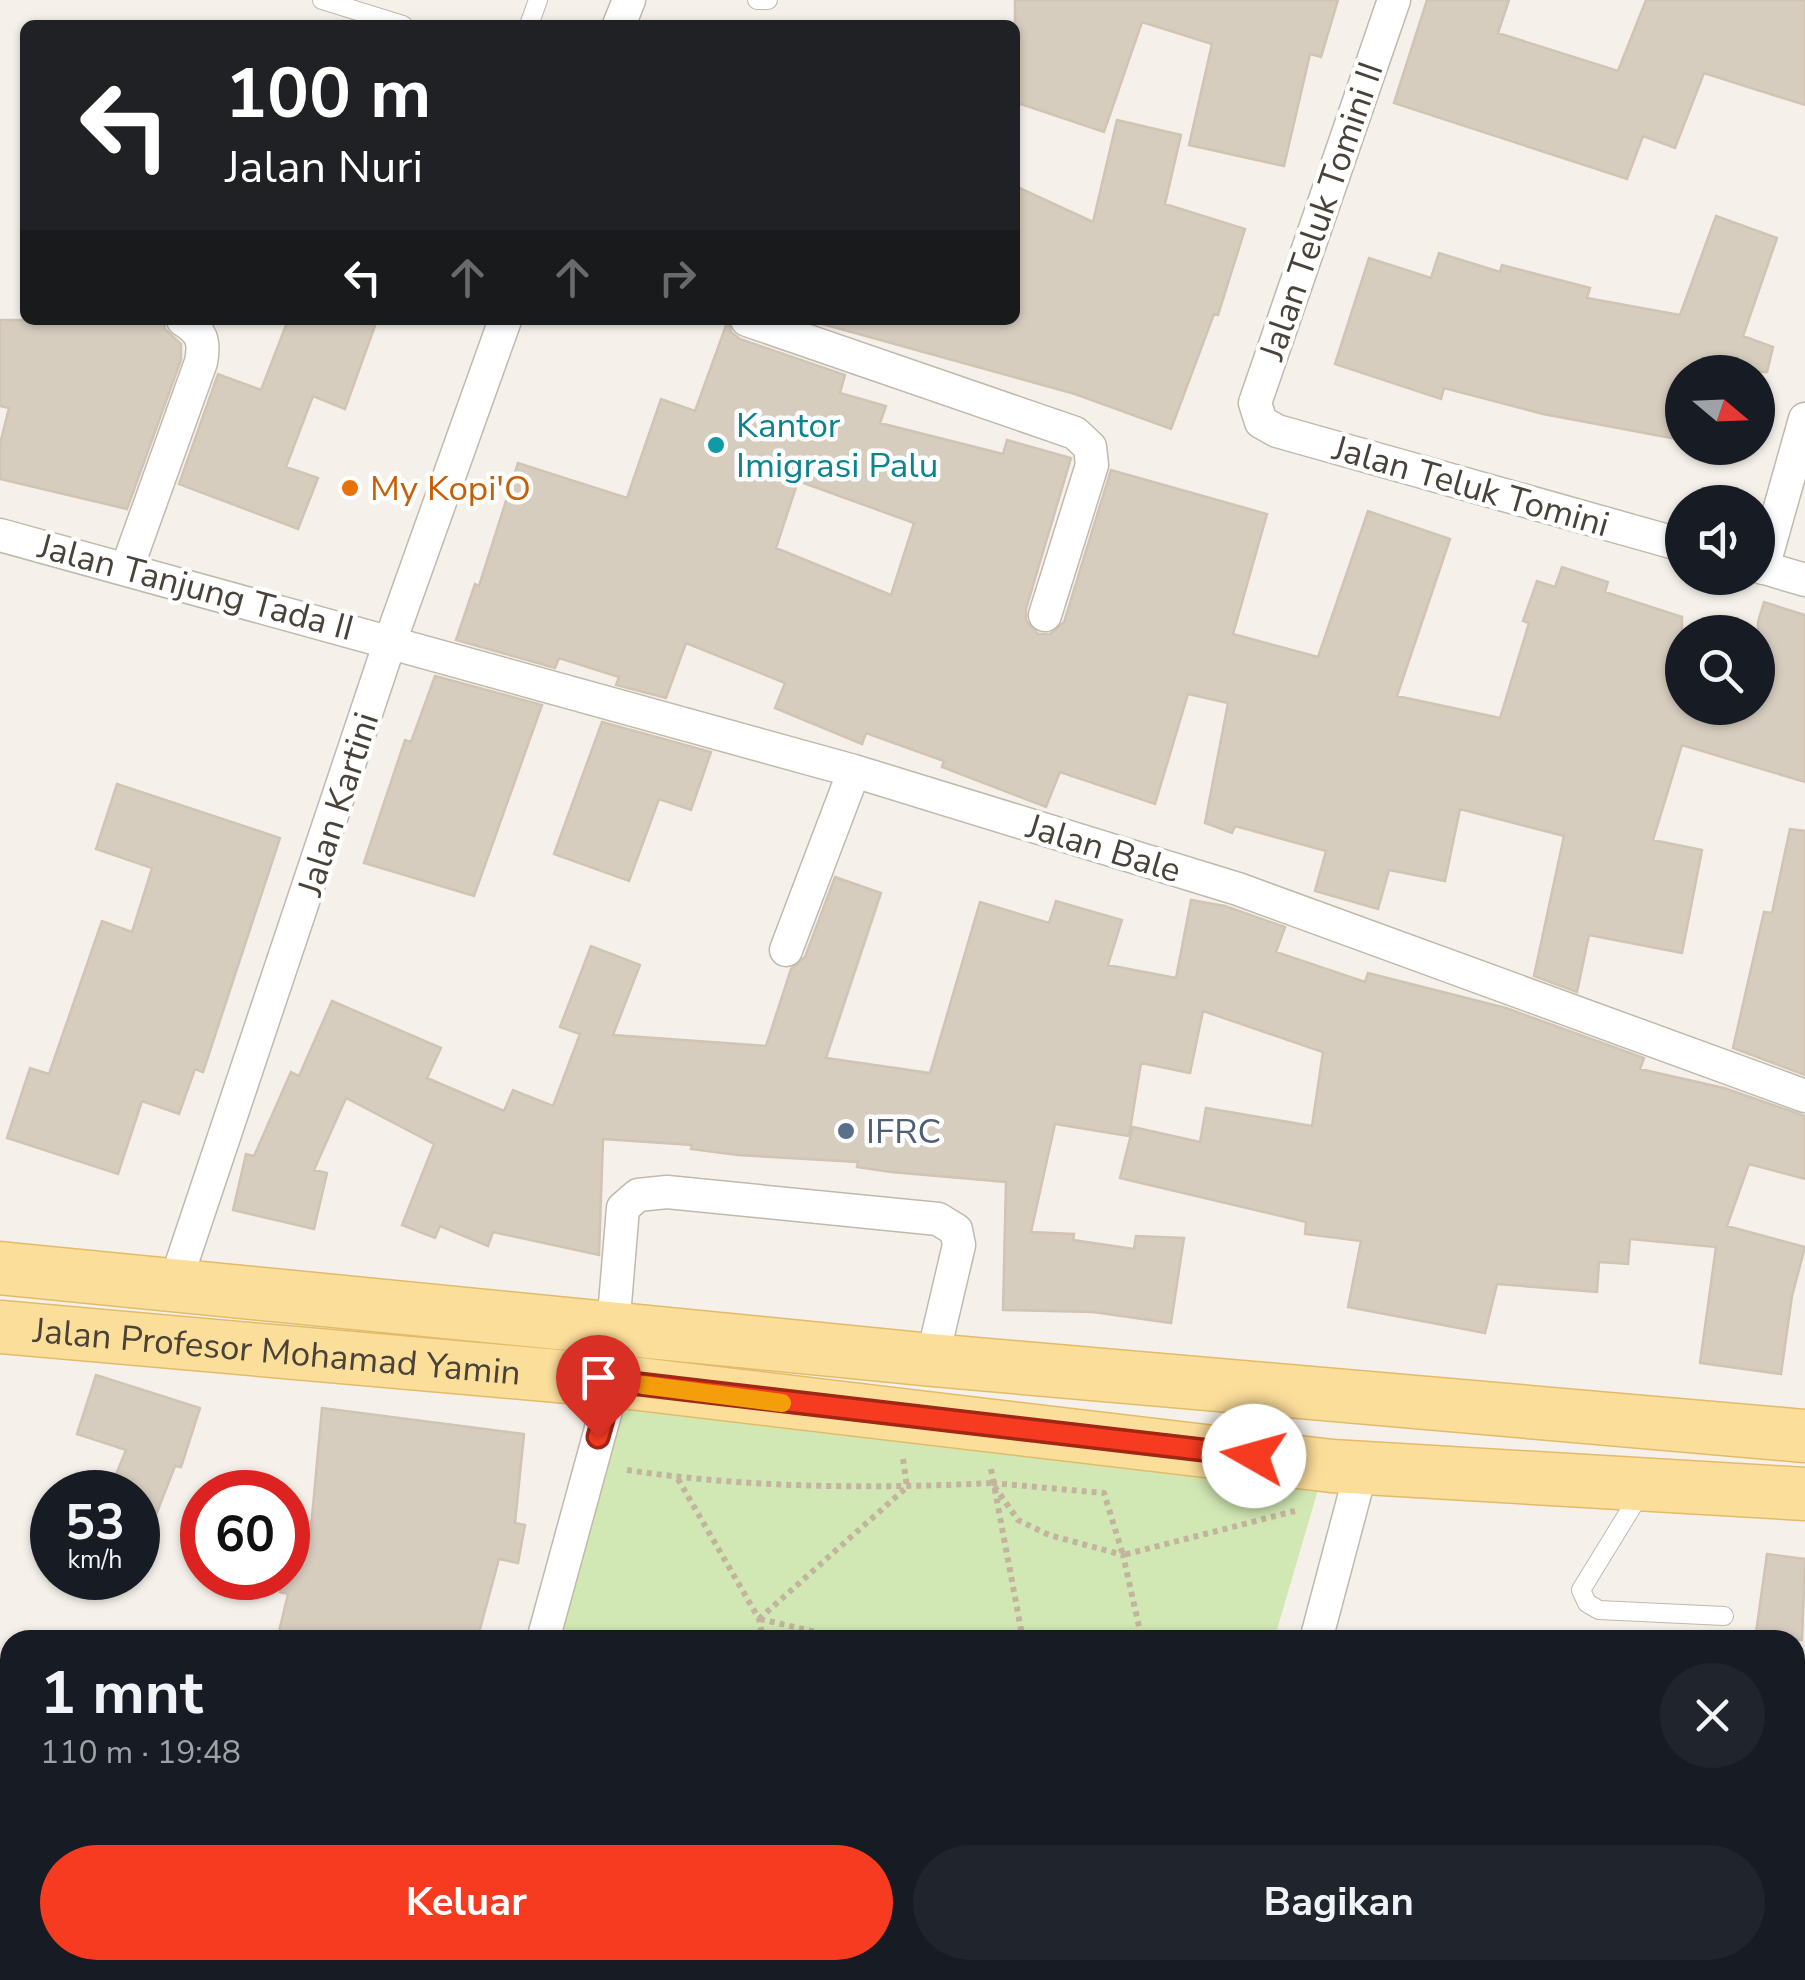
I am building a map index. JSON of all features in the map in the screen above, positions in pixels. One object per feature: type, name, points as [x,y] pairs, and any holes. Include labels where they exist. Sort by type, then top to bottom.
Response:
[{"type":"main road","name":"Jalan Profesor Mohamad Yamin","points":[[0,1268],[932,1360],[1805,1436]]},
{"type":"main road","name":"Jalan Profesor Mohamad Yamin","points":[[0,1327],[614,1381],[1353,1466],[1805,1494]]},
{"type":"main road","points":[[850,1410],[857,1350]]},
{"type":"street","name":"Jalan Teluk Tomini II","points":[[1261,422],[1255,403],[1394,0]]},
{"type":"street","points":[[126,568],[201,362],[204,345],[198,330],[191,325]]},
{"type":"street","name":"Jalan Kartini","points":[[174,1288],[391,639],[503,325]]},
{"type":"street","points":[[761,325],[1075,434],[1090,446],[1092,465],[1045,615]]},
{"type":"street","points":[[1775,518],[1805,420]]},
{"type":"street","name":"Jalan Teluk Tomini","points":[[1261,422],[1277,431],[1665,540]]},
{"type":"street","name":"Jalan Tanjung Tada II","points":[[0,535],[391,639]]},
{"type":"street","points":[[1775,571],[1805,580]]},
{"type":"street","name":"Jalan Bale","points":[[391,639],[854,770],[1238,890],[1805,1096]]},
{"type":"street","points":[[786,950],[854,770]]},
{"type":"street","points":[[613,1328],[623,1208],[638,1195],[667,1192],[938,1219],[956,1230],[959,1244],[932,1360]]},
{"type":"street","points":[[545,1630],[614,1381]]},
{"type":"street","points":[[1318,1630],[1353,1466]]},
{"type":"lane","points":[[322,0],[387,20]]},
{"type":"lane","points":[[757,0],[768,0]]},
{"type":"lane","points":[[1646,1485],[1580,1590],[1587,1603],[1599,1610],[1724,1616]]},
{"type":"path","points":[[987,1423],[992,1483],[1020,1630]]},
{"type":"path","points":[[591,1465],[678,1478],[907,1488],[992,1483],[1104,1493],[1140,1630]]},
{"type":"path","points":[[992,1483],[1018,1520],[1049,1535],[1122,1555],[1295,1511],[1353,1466]]},
{"type":"path","points":[[678,1478],[759,1619],[761,1630]]},
{"type":"path","points":[[759,1619],[907,1488]]},
{"type":"path","points":[[759,1619],[807,1630]]},
{"type":"green space","points":[[599,1391],[1322,1476],[1277,1630],[532,1630]]},
{"type":"building","points":[[1015,0],[1338,0],[1321,57],[1310,54],[1284,166],[1189,145],[1212,44],[1142,22],[1104,132],[1020,104],[1020,20],[1015,20]]},
{"type":"building","points":[[1427,0],[1509,0],[1498,33],[1618,71],[1646,0],[1805,0],[1805,105],[1704,73],[1675,148],[1643,136],[1627,179],[1394,103]]},
{"type":"building","points":[[1117,120],[1181,135],[1165,204],[1245,229],[1218,315],[1214,314],[1171,429],[1075,394],[826,325],[1020,325],[1020,188],[1093,222]]},
{"type":"building","points":[[1716,216],[1777,238],[1743,336],[1773,347],[1771,355],[1665,355],[1665,437],[1543,414],[1444,388],[1441,399],[1335,364],[1369,258],[1431,278],[1439,253],[1500,272],[1502,265],[1590,288],[1587,298],[1680,315]]},
{"type":"building","points":[[0,320],[20,320],[20,325],[164,325],[181,344],[181,360],[127,509],[0,479],[0,444],[9,408],[0,406]]},
{"type":"building","points":[[286,325],[375,325],[345,409],[313,396],[286,467],[318,478],[298,529],[179,484],[218,374],[261,390]]},
{"type":"building","points":[[729,325],[740,339],[845,375],[840,393],[886,406],[880,423],[1003,454],[1007,440],[1071,458],[1026,609],[1026,620],[1038,634],[1050,634],[1064,622],[1111,470],[1267,514],[1233,634],[1318,657],[1368,511],[1450,539],[1397,696],[1500,718],[1529,623],[1523,621],[1537,581],[1555,587],[1562,567],[1608,582],[1605,592],[1676,615],[1665,615],[1665,725],[1775,725],[1775,615],[1760,615],[1764,602],[1805,615],[1805,782],[1682,745],[1653,840],[1702,850],[1682,953],[1589,935],[1577,992],[1534,976],[1564,836],[1460,809],[1445,881],[1389,870],[1378,909],[1315,891],[1326,851],[1235,826],[1232,833],[1205,823],[1228,703],[1188,694],[1155,804],[1060,772],[1046,807],[942,767],[944,761],[866,733],[862,744],[775,708],[785,683],[686,643],[666,698],[616,685],[619,677],[559,658],[555,668],[456,640],[475,584],[479,586],[518,463],[627,498],[661,399],[695,411]],"holes":[[[798,481],[914,523],[891,595],[776,548]]]},
{"type":"building","points":[[435,676],[542,705],[474,896],[364,863],[405,740],[411,742]]},
{"type":"building","points":[[602,722],[711,752],[691,810],[659,799],[629,881],[554,854]]},
{"type":"building","points":[[117,784],[280,838],[203,1072],[195,1069],[179,1114],[142,1101],[118,1174],[7,1138],[30,1068],[49,1074],[102,921],[132,932],[152,868],[96,849]]},
{"type":"building","points":[[1790,829],[1805,831],[1805,1075],[1733,1048],[1764,912],[1772,913]]},
{"type":"building","points":[[835,877],[881,893],[826,1058],[930,1073],[980,902],[1049,923],[1056,901],[1122,920],[1108,965],[1176,978],[1191,900],[1225,906],[1285,927],[1276,952],[1365,982],[1368,973],[1506,1008],[1644,1058],[1640,1069],[1724,1088],[1805,1116],[1805,1179],[1749,1164],[1727,1226],[1805,1247],[1792,1296],[1781,1374],[1700,1363],[1716,1247],[1630,1239],[1628,1264],[1599,1262],[1597,1292],[1497,1284],[1485,1333],[1348,1307],[1361,1241],[1305,1234],[1306,1222],[1120,1178],[1133,1127],[1200,1142],[1206,1108],[1312,1126],[1323,1052],[1203,1011],[1190,1073],[1141,1063],[1129,1136],[1055,1124],[1031,1232],[1074,1234],[1073,1240],[1134,1249],[1136,1236],[1184,1238],[1171,1323],[1093,1312],[1003,1310],[1006,1182],[891,1172],[857,1167],[858,1162],[738,1155],[691,1149],[692,1145],[603,1139],[599,1255],[493,1232],[488,1246],[440,1226],[435,1238],[402,1225],[434,1144],[346,1098],[314,1170],[327,1173],[314,1229],[233,1210],[246,1154],[254,1156],[291,1072],[299,1076],[332,1001],[441,1048],[427,1078],[504,1111],[513,1090],[553,1106],[580,1034],[560,1027],[591,946],[640,965],[613,1035],[766,1046],[791,969],[805,957]]},
{"type":"building","points":[[96,1375],[200,1408],[181,1467],[175,1466],[160,1505],[160,1470],[118,1470],[126,1450],[77,1434]]},
{"type":"building","points":[[322,1408],[524,1434],[515,1523],[525,1525],[518,1563],[499,1559],[480,1630],[279,1630],[287,1600],[310,1600],[310,1539]]},
{"type":"building","points":[[1767,1554],[1805,1559],[1802,1630],[1756,1630]]},
{"type":"slow traffic","points":[[643,1385],[782,1403]]},
{"type":"place","name":"Kantor Imigrasi Palu","points":[[716,445]]},
{"type":"place","name":"My Kopi'O","points":[[350,488]]},
{"type":"place","name":"IFRC","points":[[846,1131]]},
{"type":"route","points":[[598,1437],[614,1381],[1254,1456]]}]
